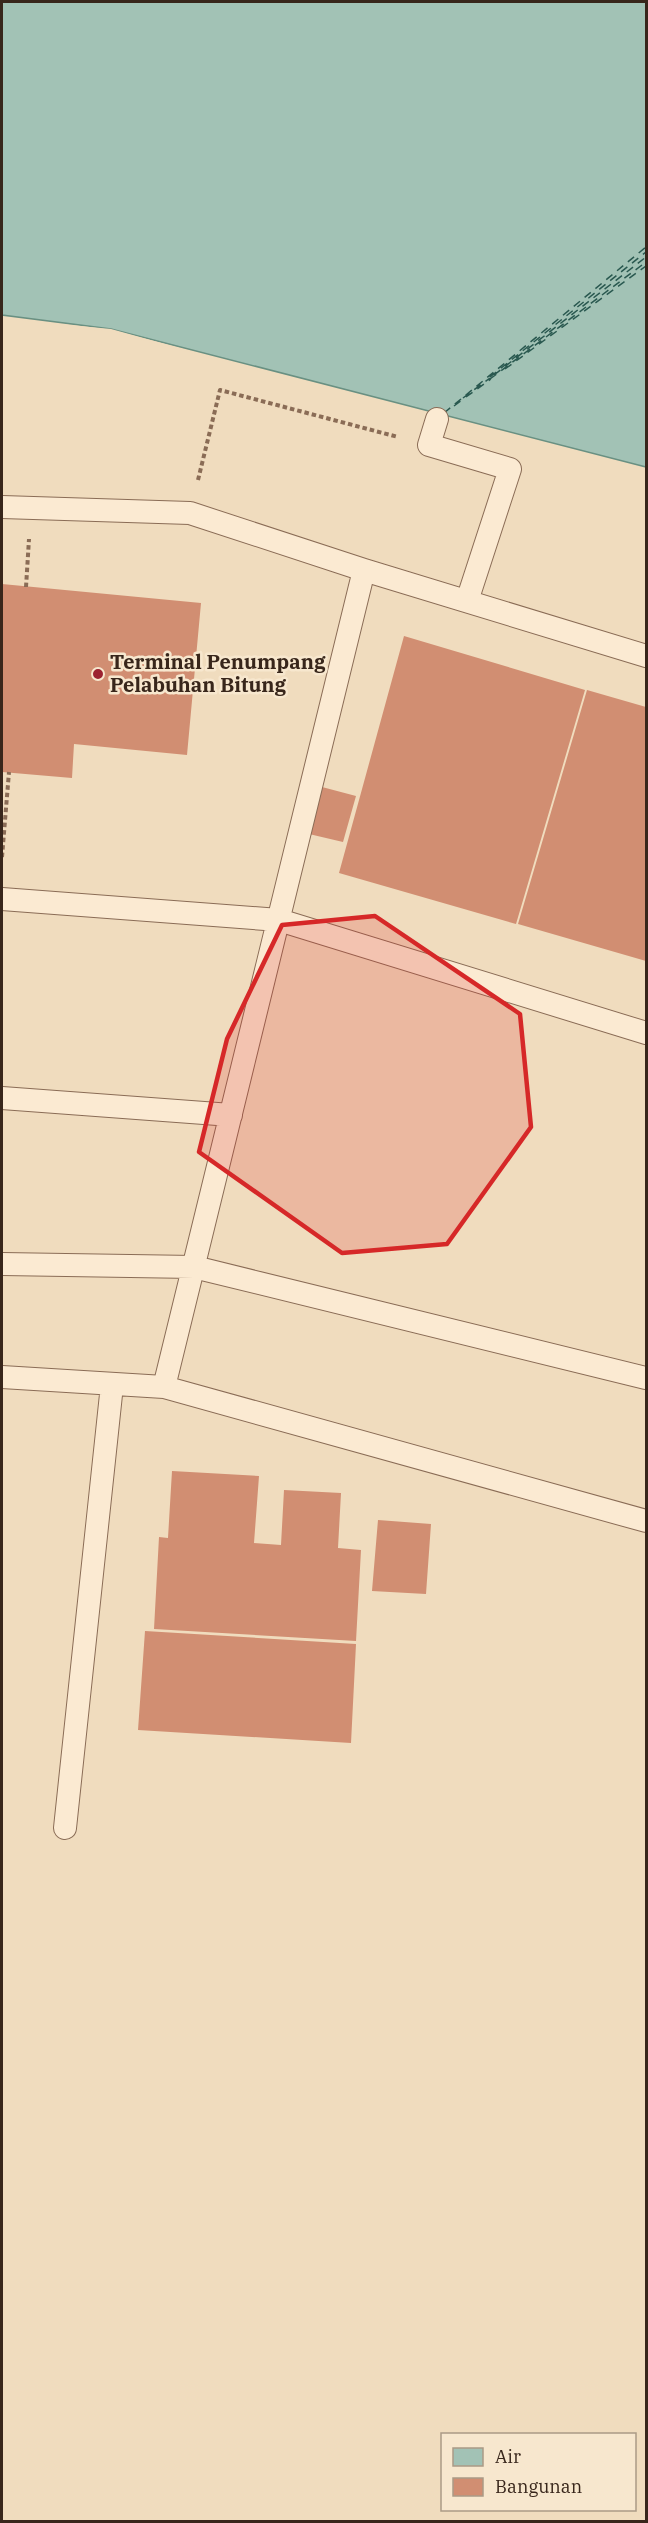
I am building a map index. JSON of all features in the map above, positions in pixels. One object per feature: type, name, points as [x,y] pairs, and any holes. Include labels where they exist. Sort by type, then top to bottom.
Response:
[{"type":"lane","points":[[436,419],[429,445],[510,469],[466,602]]},
{"type":"lane","points":[[2,507],[190,513],[466,602],[646,656]]},
{"type":"lane","points":[[164,1387],[364,570]]},
{"type":"lane","points":[[2,899],[279,920],[646,1033]]},
{"type":"lane","points":[[2,1098],[231,1115]]},
{"type":"lane","points":[[2,1264],[194,1267],[646,1378]]},
{"type":"lane","points":[[2,1377],[164,1387],[646,1521]]},
{"type":"lane","points":[[65,1828],[112,1385]]},
{"type":"path","points":[[190,513],[220,390],[429,445]]},
{"type":"path","points":[[26,586],[31,508]]},
{"type":"path","points":[[2,857],[9,772]]},
{"type":"highlighted area","points":[[375,916],[520,1014],[531,1127],[447,1244],[342,1253],[199,1152],[227,1039],[282,925]]},
{"type":"water","points":[[2,2],[646,2],[646,467],[111,329],[2,315]]},
{"type":"pier","points":[[8,319],[111,329],[298,381],[110,332]]},
{"type":"building","name":"Terminal Penumpang Pelabuhan Bitung","points":[[2,584],[201,603],[187,755],[74,744],[72,778],[2,772]]},
{"type":"building","points":[[404,636],[585,690],[516,924],[339,873]]},
{"type":"building","points":[[587,690],[646,707],[646,961],[518,924]]},
{"type":"building","points":[[322,787],[356,796],[343,842],[309,834]]},
{"type":"building","points":[[172,1471],[259,1476],[254,1543],[281,1545],[284,1490],[341,1493],[338,1548],[361,1550],[356,1641],[154,1629],[159,1537],[168,1538]]},
{"type":"building","points":[[378,1520],[431,1524],[426,1594],[372,1591]]},
{"type":"building","points":[[145,1631],[356,1644],[351,1743],[138,1730]]},
{"type":"ferry route","points":[[444,413],[646,247]]},
{"type":"ferry route","points":[[490,377],[646,252]]},
{"type":"ferry route","points":[[494,375],[646,257]]},
{"type":"ferry route","points":[[490,379],[646,262]]},
{"type":"ferry route","points":[[505,369],[646,266]]},
{"type":"ferry route","points":[[463,398],[490,378]]},
{"type":"ferry route","points":[[466,397],[491,379]]},
{"type":"ferry route","points":[[454,406],[462,400]]},
{"type":"place","name":"Terminal Penumpang Pelabuhan Bitung","points":[[98,674]]}]
